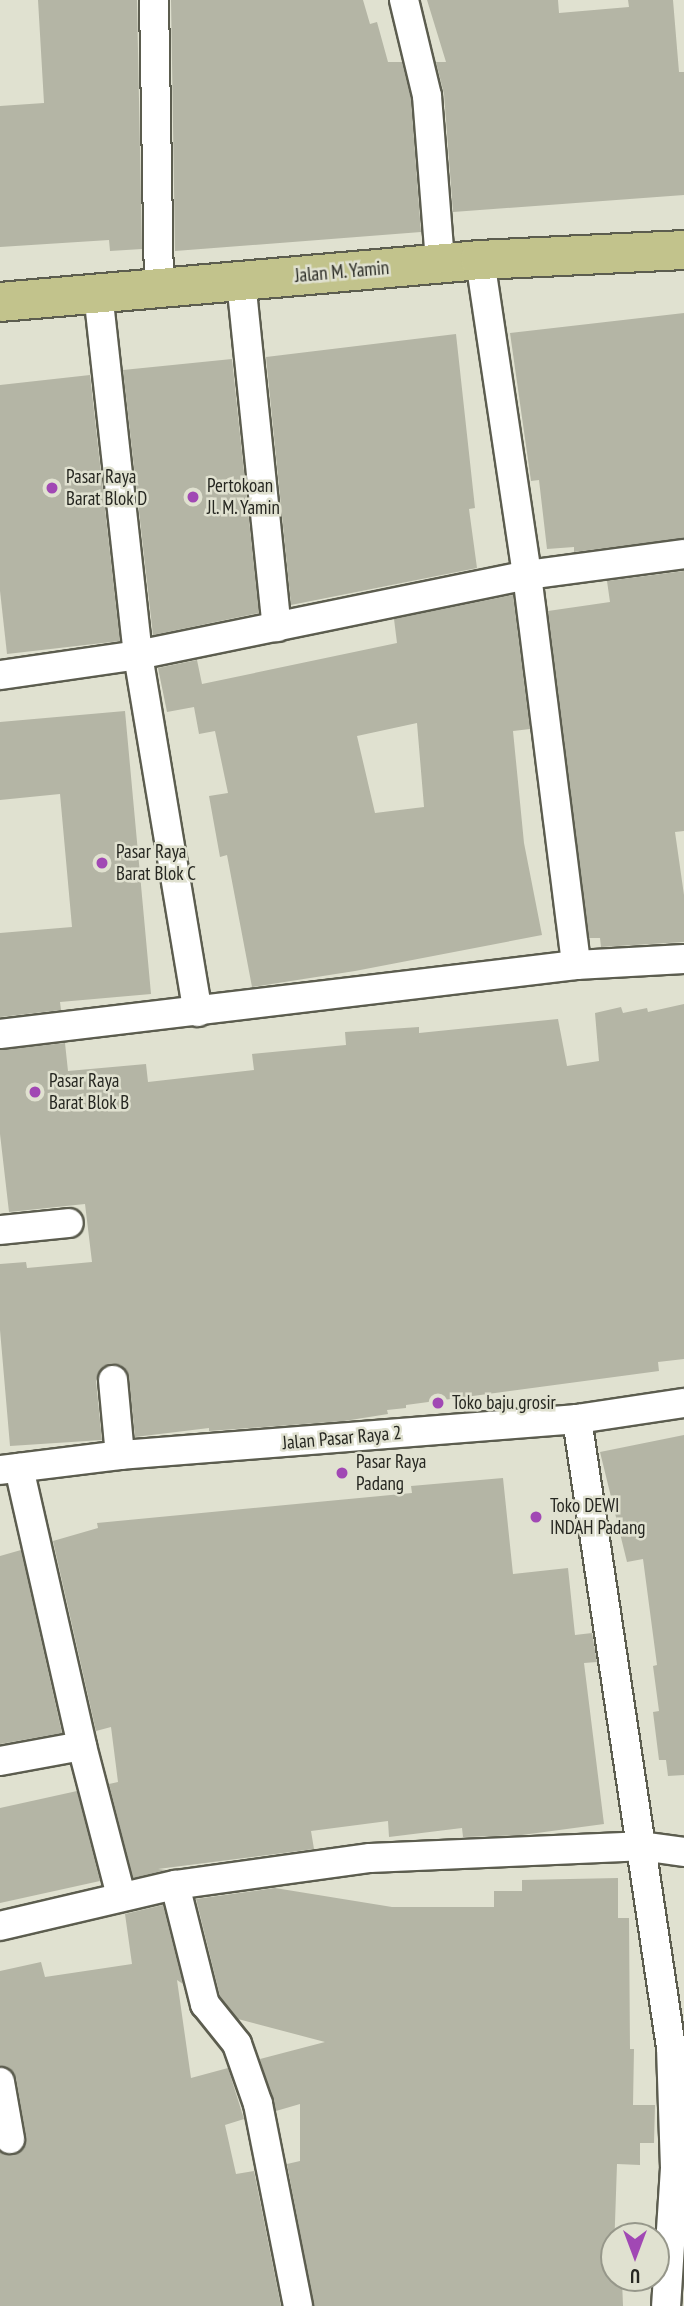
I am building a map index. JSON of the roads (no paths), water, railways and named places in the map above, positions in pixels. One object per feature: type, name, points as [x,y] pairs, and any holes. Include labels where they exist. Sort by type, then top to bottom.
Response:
[{"type":"main road","name":"Jalan M. Yamin","points":[[0,302],[440,263],[684,250]]},
{"type":"street","points":[[154,0],[159,288]]},
{"type":"street","points":[[404,0],[427,96],[440,263]]},
{"type":"street","points":[[480,260],[527,575],[576,965]]},
{"type":"street","points":[[241,281],[278,626]]},
{"type":"street","points":[[98,293],[138,655],[198,1012]]},
{"type":"street","points":[[0,675],[138,655],[527,575],[684,554]]},
{"type":"street","points":[[0,1034],[576,965],[684,959]]},
{"type":"street","points":[[0,1230],[69,1223]]},
{"type":"street","points":[[113,1380],[120,1455]]},
{"type":"street","name":"Jalan Pasar Raya 2","points":[[9,1469],[120,1455],[578,1419],[684,1403]]},
{"type":"street","points":[[578,1419],[671,2047],[675,2168],[666,2306]]},
{"type":"street","points":[[9,1469],[121,1896]]},
{"type":"street","points":[[0,1761],[82,1746]]},
{"type":"street","points":[[0,1926],[175,1885],[370,1858],[641,1846],[684,1852]]},
{"type":"street","points":[[175,1885],[205,2004],[237,2044],[258,2104],[298,2306]]},
{"type":"street","points":[[0,2082],[10,2139]]},
{"type":"place","name":"Pasar Raya Barat Blok D","points":[[52,488]]},
{"type":"place","name":"Pertokoan Jl. M. Yamin","points":[[193,497]]},
{"type":"place","name":"Pasar Raya Barat Blok C","points":[[102,863]]},
{"type":"place","name":"Pasar Raya Barat Blok B","points":[[35,1092]]},
{"type":"place","name":"Toko baju grosir","points":[[438,1403]]},
{"type":"place","name":"Pasar Raya Padang","points":[[342,1473]]},
{"type":"place","name":"Toko DEWI INDAH Padang","points":[[536,1517]]}]
